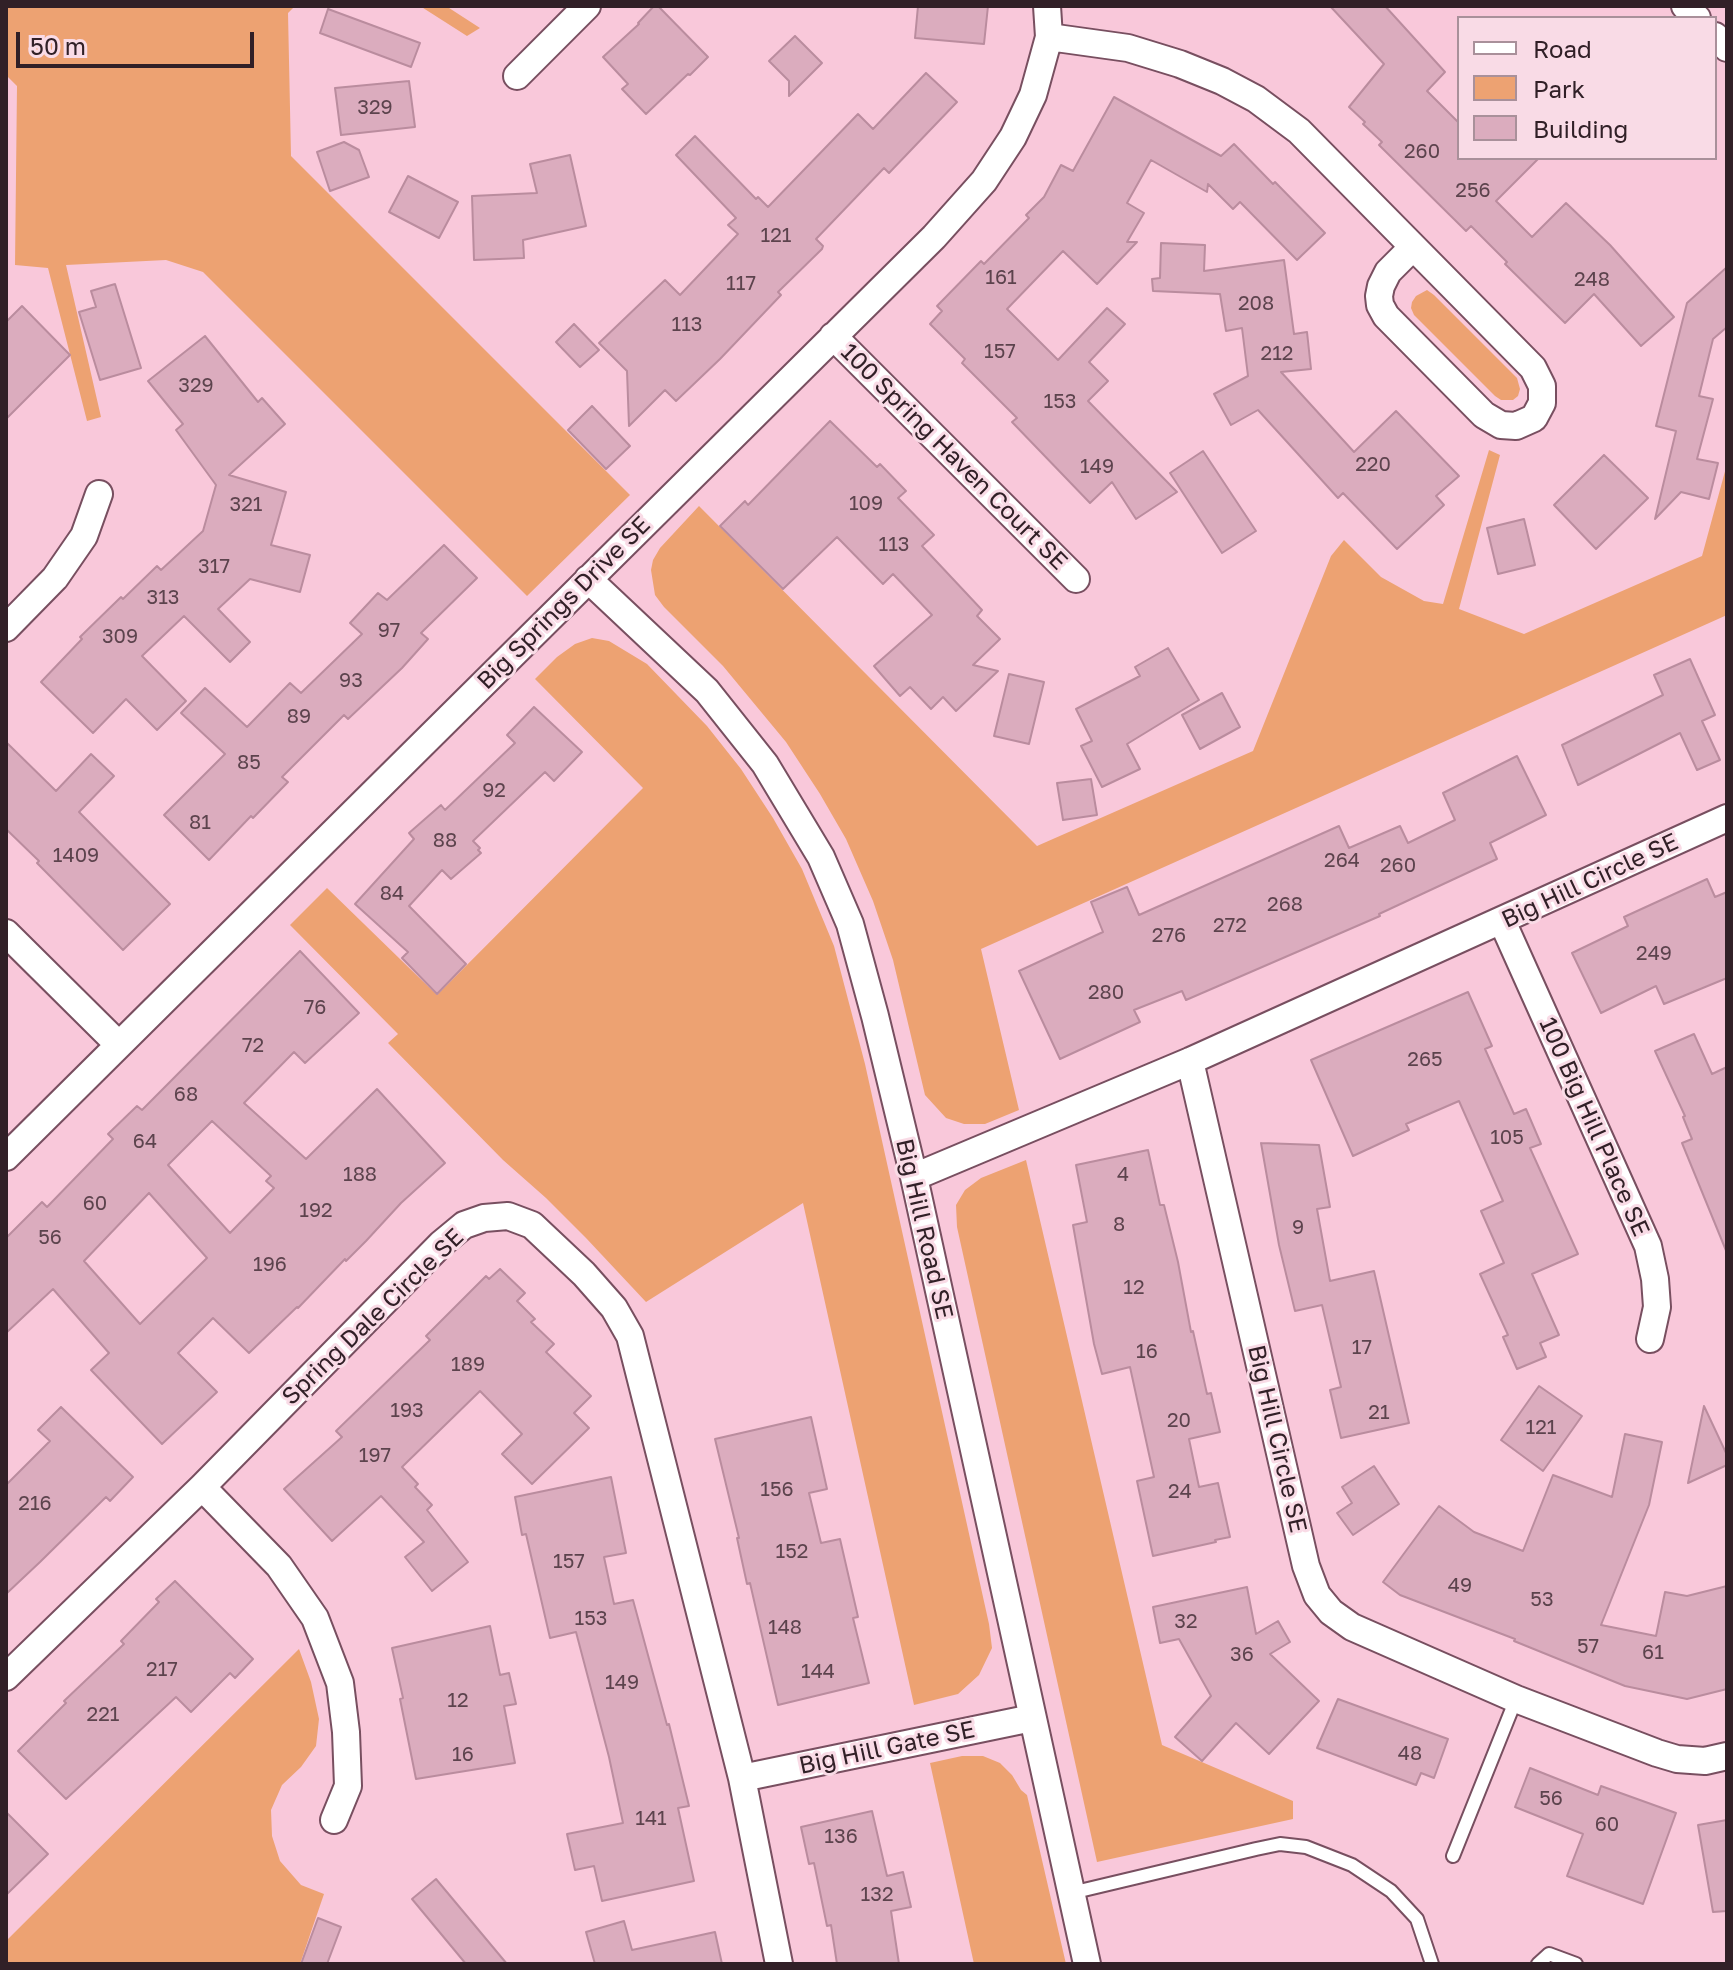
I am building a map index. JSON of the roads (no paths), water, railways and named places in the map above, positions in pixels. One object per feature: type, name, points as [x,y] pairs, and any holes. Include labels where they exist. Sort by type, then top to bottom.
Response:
[{"type":"street","points":[[517,76],[587,6]]},
{"type":"street","name":"Big Springs Drive SE","points":[[6,1157],[934,237],[984,181],[1013,137],[1033,95],[1049,37],[1047,6]]},
{"type":"street","points":[[1049,37],[1128,48],[1180,64],[1256,99],[1299,131],[1533,368],[1542,386],[1542,403],[1534,418],[1516,426],[1501,425],[1484,415],[1386,316],[1380,305],[1381,286],[1388,272],[1413,247]]},
{"type":"street","name":"100 Spring Haven Court SE","points":[[833,336],[1076,579]]},
{"type":"street","points":[[6,628],[55,578],[84,536],[99,494]]},
{"type":"street","name":"Big Hill Road SE","points":[[588,579],[707,691],[765,764],[821,857],[850,924],[914,1177],[1087,1964]]},
{"type":"street","name":"Big Hill Circle SE","points":[[914,1177],[1190,1061],[1727,818]]},
{"type":"street","name":"100 Big Hill Place SE","points":[[1502,921],[1648,1246],[1657,1307],[1650,1339]]},
{"type":"street","points":[[6,933],[118,1044]]},
{"type":"street","name":"Big Hill Circle SE","points":[[1190,1061],[1306,1566],[1317,1595],[1331,1612],[1352,1627],[1516,1699],[1667,1756],[1705,1761],[1727,1756]]},
{"type":"street","name":"Spring Dale Circle SE","points":[[6,1677],[202,1487],[430,1255],[464,1225],[484,1218],[508,1216],[532,1225],[584,1274],[614,1308],[630,1336],[742,1778],[779,1964]]},
{"type":"street","points":[[202,1487],[279,1566],[315,1618],[340,1683],[346,1732],[348,1786],[334,1820]]},
{"type":"street","name":"Big Hill Gate SE","points":[[742,1778],[1032,1718]]},
{"type":"lane","points":[[1453,1856],[1516,1699]]},
{"type":"lane","points":[[1071,1893],[1280,1844],[1306,1847],[1352,1865],[1391,1891],[1417,1919],[1432,1964]]},
{"type":"lane","points":[[1538,1964],[1549,1954],[1576,1964]]}]
